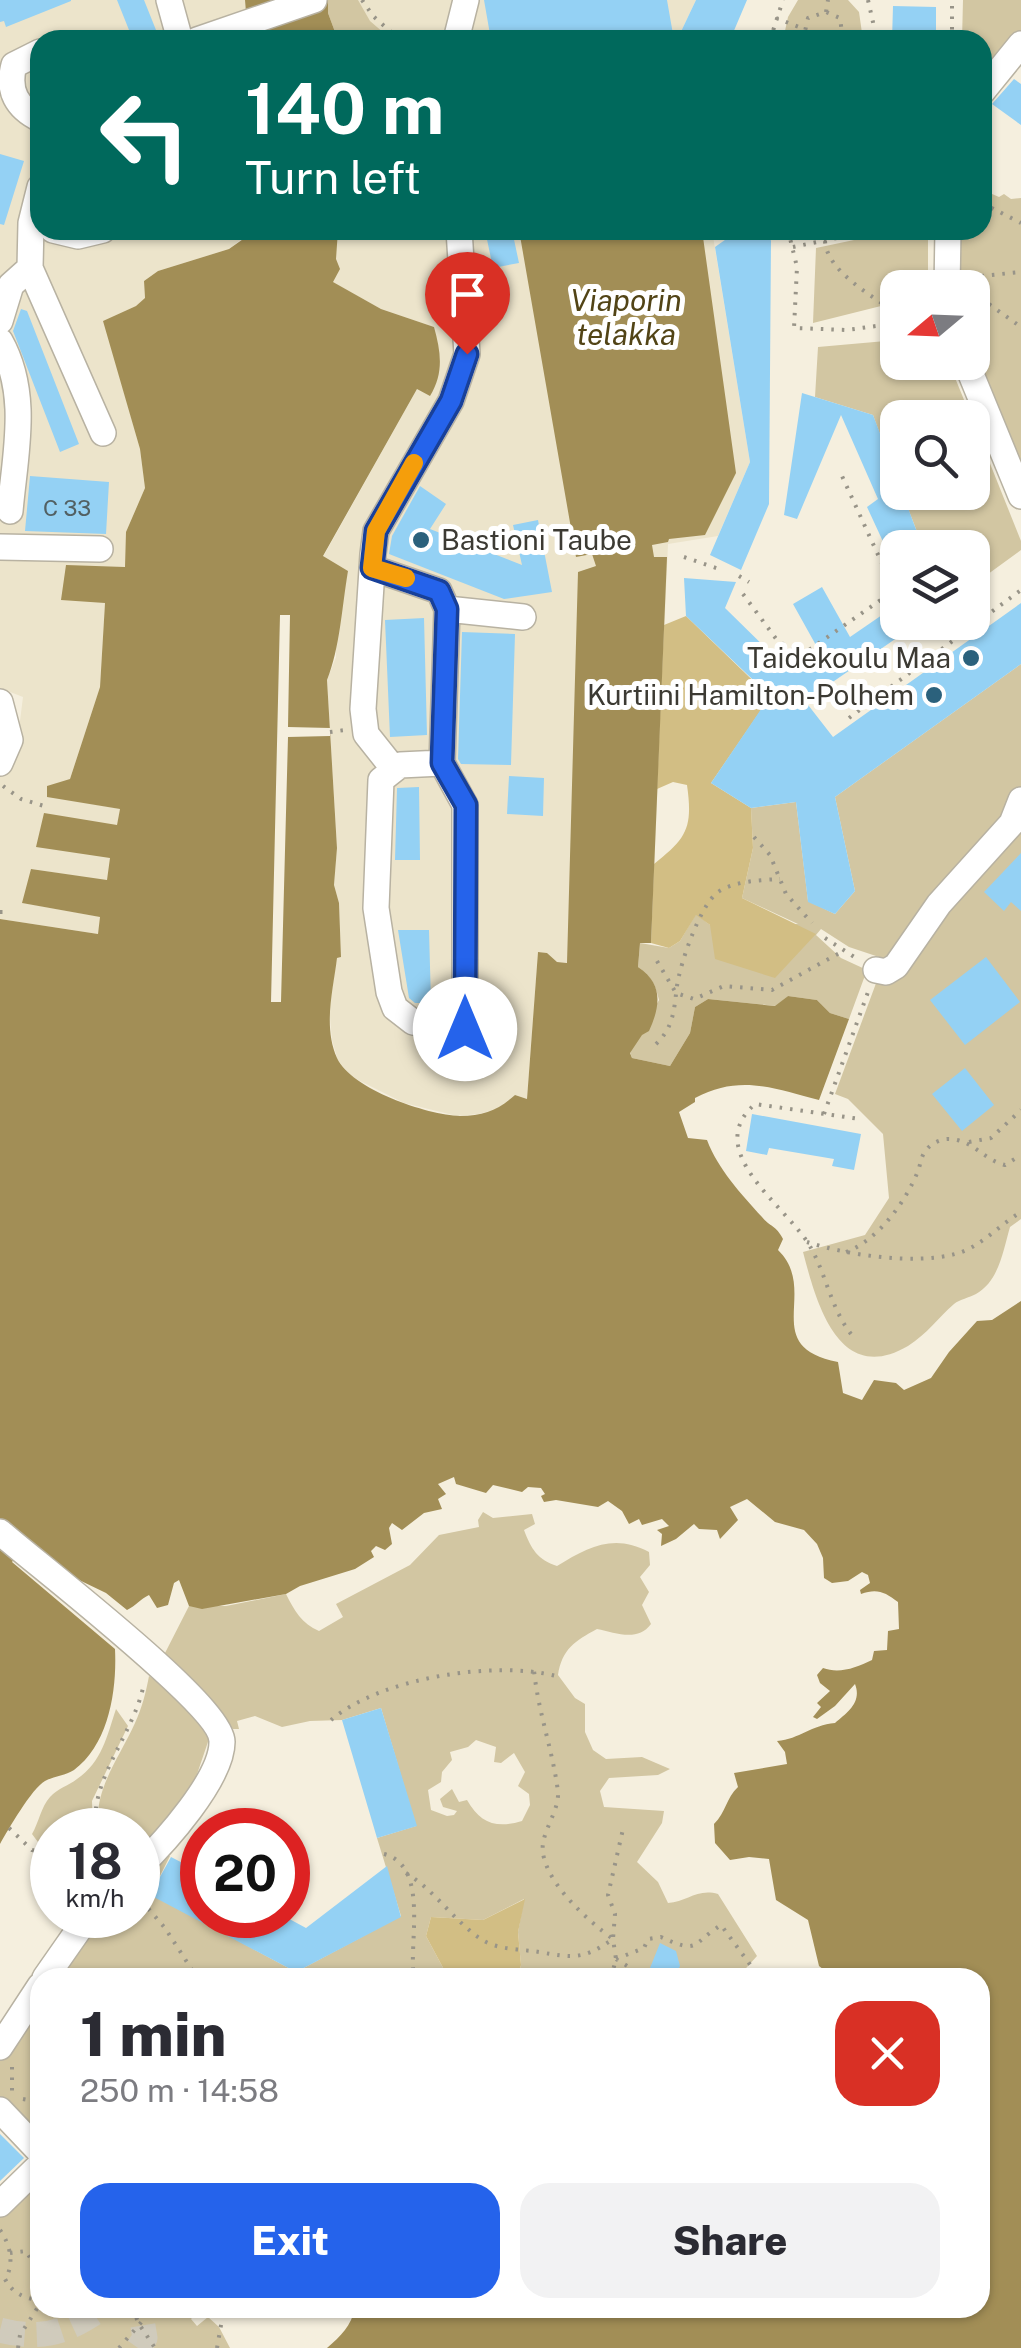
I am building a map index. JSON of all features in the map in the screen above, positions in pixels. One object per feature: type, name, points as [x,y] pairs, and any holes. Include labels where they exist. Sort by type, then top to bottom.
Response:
[{"type":"lane","points":[[169,0],[177,30]]},
{"type":"lane","points":[[224,30],[314,0]]},
{"type":"lane","points":[[458,30],[466,0]]},
{"type":"lane","points":[[992,80],[1021,44]]},
{"type":"lane","points":[[30,57],[14,65],[10,80],[23,112],[30,115]]},
{"type":"lane","points":[[0,321],[11,284],[30,268],[37,240]]},
{"type":"lane","points":[[393,768],[366,734],[363,708],[376,531],[451,401],[467,354],[460,240]]},
{"type":"lane","points":[[947,270],[948,240]]},
{"type":"lane","points":[[30,268],[103,433]]},
{"type":"lane","points":[[0,341],[13,364],[20,404],[10,512]]},
{"type":"lane","points":[[973,380],[1021,496]]},
{"type":"lane","points":[[0,547],[100,549]]},
{"type":"lane","points":[[372,568],[439,591],[447,609],[442,763],[466,805],[465,1029],[414,1022],[395,1008],[376,908],[381,780],[393,768],[442,763]]},
{"type":"lane","points":[[447,609],[523,617]]},
{"type":"lane","points":[[0,702],[10,740],[0,763]]},
{"type":"lane","points":[[876,970],[886,972],[896,966],[940,904],[1012,822],[1021,800]]},
{"type":"lane","points":[[0,1532],[152,1660],[221,1731],[223,1744],[215,1768],[160,1844]]},
{"type":"lane","points":[[52,1968],[73,1938]]},
{"type":"lane","points":[[7,2037],[30,2001]]},
{"type":"lane","points":[[0,2110],[30,2142]]},
{"type":"lane","points":[[0,2204],[30,2175]]},
{"type":"path","points":[[362,0],[389,30]]},
{"type":"path","points":[[773,30],[782,0]]},
{"type":"path","points":[[826,12],[828,0]]},
{"type":"path","points":[[868,0],[875,30]]},
{"type":"path","points":[[952,0],[952,30]]},
{"type":"path","points":[[776,18],[804,30],[808,18],[826,12],[840,18],[843,30]]},
{"type":"path","points":[[992,208],[1021,224]]},
{"type":"path","points":[[790,240],[797,267],[794,328],[848,330],[880,325]]},
{"type":"path","points":[[792,247],[830,240]]},
{"type":"path","points":[[825,241],[833,263],[880,300]]},
{"type":"path","points":[[990,277],[1021,272]]},
{"type":"path","points":[[990,305],[1021,327]]},
{"type":"path","points":[[743,594],[777,640],[796,653],[806,652],[882,599],[890,581],[842,476]]},
{"type":"path","points":[[684,556],[720,569]]},
{"type":"path","points":[[739,576],[749,582]]},
{"type":"path","points":[[849,718],[1021,590]]},
{"type":"path","points":[[0,783],[21,799],[44,806]]},
{"type":"path","points":[[754,837],[770,855],[786,894],[812,923]]},
{"type":"path","points":[[656,1044],[668,1033],[682,964],[706,905],[718,892],[737,885],[780,879]]},
{"type":"path","points":[[824,1114],[876,970],[825,938]]},
{"type":"path","points":[[657,961],[676,993],[694,999],[724,986],[772,990],[842,951]]},
{"type":"path","points":[[851,1334],[834,1306],[807,1242],[742,1162],[736,1140],[743,1114],[755,1104],[860,1119]]},
{"type":"path","points":[[846,1252],[876,1236],[918,1171],[926,1150],[945,1139],[968,1142],[992,1138],[1021,1110]]},
{"type":"path","points":[[968,1142],[995,1162],[1005,1164],[1021,1155]]},
{"type":"path","points":[[807,1242],[877,1258],[956,1254],[980,1243],[1021,1212]]},
{"type":"path","points":[[96,1808],[133,1721],[152,1660]]},
{"type":"path","points":[[330,1720],[350,1704],[401,1686],[490,1672],[534,1670],[556,1676]]},
{"type":"path","points":[[534,1670],[558,1798],[543,1840],[542,1859],[585,1918],[613,1939]]},
{"type":"path","points":[[10,1828],[30,1848]]},
{"type":"path","points":[[614,1968],[615,1914],[608,1894],[609,1878],[624,1829]]},
{"type":"path","points":[[384,1854],[395,1857],[406,1873],[415,1906],[413,1968]]},
{"type":"path","points":[[406,1873],[426,1885],[486,1942],[576,1958],[593,1953],[613,1939]]},
{"type":"path","points":[[160,1922],[190,1968]]},
{"type":"path","points":[[616,1959],[644,1948],[648,1939],[661,1936],[676,1945],[691,1946],[707,1939],[720,1925],[752,1968]]},
{"type":"path","points":[[616,1959],[630,1968]]},
{"type":"path","points":[[7,2037],[10,2088],[14,2097],[30,2100]]},
{"type":"path","points":[[0,2230],[8,2242],[10,2272],[5,2279],[9,2288],[30,2299]]},
{"type":"path","points":[[9,2253],[26,2251],[30,2258]]},
{"type":"path","points":[[18,2348],[20,2335],[30,2318]]},
{"type":"path","points":[[136,2318],[155,2348]]},
{"type":"path","points":[[119,2348],[144,2318]]},
{"type":"path","points":[[216,2348],[222,2318]]},
{"type":"shaded area","points":[[0,0],[245,0],[254,30],[30,30],[30,240],[240,240],[229,249],[158,271],[144,281],[145,299],[104,321],[140,449],[145,488],[126,532],[126,567],[66,566],[105,603],[100,687],[70,779],[47,796],[120,809],[107,881],[32,869],[23,903],[101,917],[98,934],[0,919],[0,775],[18,737],[23,697],[0,688]]},
{"type":"shaded area","points":[[328,0],[696,0],[682,30],[336,30]]},
{"type":"shaded area","points":[[328,0],[358,0],[380,30],[334,30]]},
{"type":"shaded area","points":[[798,0],[848,0],[859,12],[862,30],[785,30]]},
{"type":"shaded area","points":[[963,0],[1021,0],[1021,30],[992,67],[992,30],[962,30]]},
{"type":"shaded area","points":[[992,194],[1021,198],[1021,473],[985,380],[990,380],[990,270],[956,270],[955,240],[992,240]]},
{"type":"shaded area","points":[[337,240],[714,240],[750,462],[718,536],[668,544],[651,943],[640,943],[638,967],[556,962],[547,953],[538,952],[527,1099],[515,1095],[504,1107],[479,1114],[457,1116],[404,1103],[352,1077],[338,1061],[332,1040],[329,1006],[337,958],[341,957],[339,903],[334,885],[337,847],[327,680],[336,657],[336,633],[348,571],[323,557],[417,389],[434,327],[381,309],[332,282]]},
{"type":"shaded area","points":[[854,240],[928,240],[928,270],[880,270],[880,306],[813,323],[816,248]]},
{"type":"shaded area","points":[[880,342],[880,380],[956,380],[964,400],[880,400],[880,434],[873,415],[815,397],[818,347]]},
{"type":"shaded area","points":[[990,464],[1021,541],[1021,550],[990,573],[990,530],[916,530],[909,510],[990,510]]},
{"type":"shaded area","points":[[686,616],[770,697],[711,783],[751,808],[753,848],[742,898],[816,934],[775,978],[715,959],[710,925],[696,915],[680,941],[669,948],[651,943],[654,864],[681,839],[688,822],[687,785],[673,782],[657,789],[664,625]]},
{"type":"shaded area","points":[[1021,664],[1021,1219],[1010,1227],[999,1265],[984,1288],[954,1304],[908,1346],[884,1356],[864,1356],[847,1347],[834,1333],[823,1314],[803,1252],[865,1235],[889,1198],[883,1134],[848,1099],[835,1094],[885,959],[849,947],[821,929],[816,935],[841,958],[867,970],[849,1019],[830,1013],[817,1000],[788,996],[776,1006],[708,999],[695,1007],[690,1033],[670,1066],[632,1058],[630,1052],[659,1000],[652,982],[638,967],[640,943],[669,948],[680,941],[696,914],[710,925],[798,924],[742,898],[753,848],[751,808],[796,802],[808,901],[835,914],[855,891],[835,797]]},
{"type":"shaded area","points":[[483,1512],[493,1518],[532,1514],[535,1524],[524,1530],[536,1553],[550,1564],[557,1566],[580,1553],[613,1543],[649,1552],[650,1565],[640,1577],[649,1592],[642,1605],[651,1624],[633,1635],[597,1629],[571,1647],[558,1675],[575,1698],[585,1704],[585,1732],[593,1750],[606,1759],[642,1757],[670,1769],[658,1775],[609,1778],[600,1791],[604,1807],[664,1811],[662,1823],[637,1862],[658,1882],[668,1903],[704,1893],[718,1894],[757,1956],[746,1968],[520,1968],[518,1932],[524,1899],[483,1920],[431,1917],[426,1936],[443,1968],[304,1968],[401,1916],[377,1838],[416,1826],[381,1708],[342,1720],[282,1727],[255,1716],[237,1721],[239,1729],[233,1729],[164,1655],[189,1606],[226,1606],[286,1594],[299,1616],[319,1631],[343,1617],[336,1604],[410,1565],[439,1535],[479,1527]],"holes":[[[476,1740],[496,1747],[494,1762],[501,1763],[514,1753],[525,1772],[518,1786],[529,1794],[530,1805],[522,1821],[497,1824],[483,1819],[467,1800],[459,1802],[452,1789],[440,1799],[443,1807],[457,1811],[454,1815],[431,1810],[428,1790],[441,1782],[442,1772],[452,1760],[450,1752],[468,1747]]]},
{"type":"shaded area","points":[[149,1676],[180,1697],[210,1736],[194,1783],[160,1830],[160,1808],[99,1808],[103,1788],[144,1700]]},
{"type":"shaded area","points":[[116,1709],[128,1726],[92,1801],[92,1808],[43,1808],[56,1791],[85,1772],[106,1739]]},
{"type":"shaded area","points":[[170,1856],[160,1876],[160,1857]]},
{"type":"shaded area","points":[[160,1899],[180,1910],[180,1938],[233,1938],[289,1968],[63,1968],[85,1938],[160,1938]]},
{"type":"shaded area","points":[[525,1899],[518,1932],[520,1968],[443,1968],[426,1936],[431,1917],[483,1920]]},
{"type":"shaded area","points":[[30,2016],[30,2129],[0,2099],[0,2059]]},
{"type":"shaded area","points":[[30,2185],[30,2318],[192,2318],[197,2326],[209,2318],[230,2348],[0,2348],[0,2211]]},
{"type":"water","points":[[245,0],[328,0],[334,30],[254,30]]},
{"type":"water","name":"Viaporin telakka","points":[[242,240],[337,240],[336,259],[340,269],[333,282],[381,309],[434,327],[440,362],[430,396],[417,389],[323,556],[348,571],[338,641],[327,680],[337,848],[334,885],[339,903],[341,957],[337,958],[330,1021],[337,1058],[357,1080],[410,1105],[460,1116],[490,1111],[515,1095],[527,1099],[538,952],[567,963],[578,572],[596,566],[592,554],[576,557],[521,240],[703,240],[736,473],[705,535],[652,545],[654,557],[667,557],[651,943],[640,943],[638,967],[656,988],[657,1005],[649,1031],[630,1053],[632,1058],[670,1066],[690,1033],[695,1007],[708,999],[775,1006],[788,996],[817,1000],[830,1013],[849,1019],[819,1100],[771,1088],[727,1086],[695,1098],[695,1102],[679,1112],[688,1138],[707,1140],[731,1181],[783,1239],[778,1250],[794,1283],[795,1330],[801,1344],[814,1354],[838,1362],[843,1393],[862,1400],[874,1380],[896,1383],[904,1390],[931,1378],[977,1321],[992,1320],[1021,1301],[1021,2348],[327,2348],[352,2318],[990,2318],[990,1968],[822,1968],[808,1920],[776,1900],[769,1859],[730,1860],[715,1843],[714,1824],[738,1787],[734,1773],[787,1764],[777,1741],[835,1723],[852,1706],[857,1696],[855,1684],[835,1706],[817,1719],[813,1717],[821,1707],[817,1703],[830,1691],[817,1675],[823,1668],[848,1669],[872,1660],[874,1651],[887,1650],[888,1631],[899,1629],[898,1602],[881,1592],[861,1594],[860,1590],[870,1583],[868,1575],[862,1572],[848,1581],[832,1583],[824,1578],[823,1558],[804,1530],[775,1522],[747,1499],[730,1507],[738,1520],[720,1539],[717,1530],[699,1529],[694,1524],[661,1546],[662,1534],[657,1530],[669,1526],[662,1519],[642,1525],[639,1519],[629,1524],[622,1511],[608,1501],[598,1507],[556,1500],[544,1502],[541,1488],[528,1487],[522,1492],[493,1485],[486,1493],[456,1484],[454,1477],[438,1484],[446,1494],[438,1499],[442,1509],[424,1513],[402,1530],[392,1523],[392,1544],[385,1550],[376,1546],[371,1551],[374,1557],[355,1569],[286,1594],[202,1609],[189,1606],[179,1580],[174,1583],[168,1605],[157,1608],[149,1595],[127,1610],[106,1593],[77,1579],[28,1540],[12,1562],[115,1649],[114,1682],[103,1731],[86,1759],[67,1774],[40,1785],[0,1844],[0,919],[98,934],[100,917],[22,903],[31,869],[107,880],[110,858],[36,847],[44,813],[117,825],[120,809],[47,797],[47,786],[70,779],[100,687],[105,603],[61,600],[66,565],[125,567],[126,532],[145,488],[140,449],[103,321],[145,298],[144,281],[158,271],[229,249]]},
{"type":"pier","points":[[280,615],[290,615],[288,727],[330,728],[330,736],[288,737],[281,1002],[271,1002]]},
{"type":"building","points":[[0,0],[71,1],[6,27],[4,21],[0,22]]},
{"type":"building","points":[[117,0],[144,0],[156,30],[129,30]]},
{"type":"building","points":[[484,0],[667,0],[672,30],[489,30]]},
{"type":"building","points":[[696,0],[747,0],[734,30],[682,30]]},
{"type":"building","points":[[893,6],[936,7],[936,30],[892,30]]},
{"type":"building","points":[[1014,79],[1021,84],[1021,125],[992,104]]},
{"type":"building","points":[[0,154],[24,161],[4,225],[0,224]]},
{"type":"building","points":[[487,240],[514,240],[519,263],[493,268]]},
{"type":"building","points":[[725,240],[771,241],[769,504],[741,570],[710,555],[750,462],[715,247]]},
{"type":"building","points":[[21,309],[27,311],[79,444],[60,452],[13,331]]},
{"type":"building","points":[[802,393],[873,415],[880,433],[880,510],[909,510],[916,530],[880,530],[880,535],[867,507],[878,499],[841,415],[797,519],[784,515]]},
{"type":"building","points":[[30,476],[109,482],[106,534],[25,531]]},
{"type":"building","name":"Bastioni Taube","points":[[420,486],[446,504],[430,529],[522,565],[513,525],[538,520],[552,592],[504,599],[389,554],[392,536]]},
{"type":"building","points":[[684,578],[736,582],[725,608],[782,664],[805,668],[822,656],[793,604],[822,587],[850,637],[880,616],[880,640],[894,640],[805,701],[833,737],[969,640],[990,640],[990,625],[1021,603],[1021,664],[835,797],[855,891],[835,914],[808,902],[796,802],[751,808],[711,783],[770,696],[686,616]]},
{"type":"building","points":[[424,618],[427,735],[390,737],[385,620]]},
{"type":"building","points":[[462,632],[515,634],[511,765],[461,764],[458,759]]},
{"type":"building","points":[[509,776],[544,778],[543,816],[507,814]]},
{"type":"building","points":[[419,787],[420,860],[395,860],[397,788]]},
{"type":"building","points":[[1021,853],[1021,911],[1011,902],[1004,911],[984,892]]},
{"type":"building","points":[[398,930],[429,930],[431,1003],[415,1003],[409,998]]},
{"type":"building","points":[[986,957],[1020,1002],[965,1045],[930,1000]]},
{"type":"building","points":[[965,1068],[994,1105],[962,1131],[932,1094]]},
{"type":"building","points":[[752,1114],[861,1134],[854,1170],[832,1166],[834,1159],[769,1148],[767,1155],[746,1151]]},
{"type":"building","points":[[381,1708],[417,1826],[377,1838],[342,1720]]},
{"type":"building","points":[[171,1857],[180,1862],[180,1911],[160,1900],[160,1877]]},
{"type":"building","points":[[387,1866],[401,1917],[304,1968],[288,1968],[232,1938],[310,1938],[310,1925]]},
{"type":"building","points":[[660,1943],[676,1951],[679,1968],[650,1968]]},
{"type":"building","points":[[0,2134],[24,2158],[0,2181]]},
{"type":"tunnel","points":[[0,2330],[42,2334],[85,2318]]},
{"type":"tunnel","points":[[138,2348],[145,2338],[142,2318]]},
{"type":"slow traffic","points":[[406,578],[372,568],[376,531],[414,463]]},
{"type":"place","name":"Bastioni Taube","points":[[421,540]]},
{"type":"place","name":"Taidekoulu Maa","points":[[971,658]]},
{"type":"place","name":"Kurtiini Hamilton-Polhem","points":[[934,695]]},
{"type":"route","points":[[465,1029],[466,805],[442,763],[447,609],[439,591],[372,568],[376,531],[451,401],[467,354]]}]
